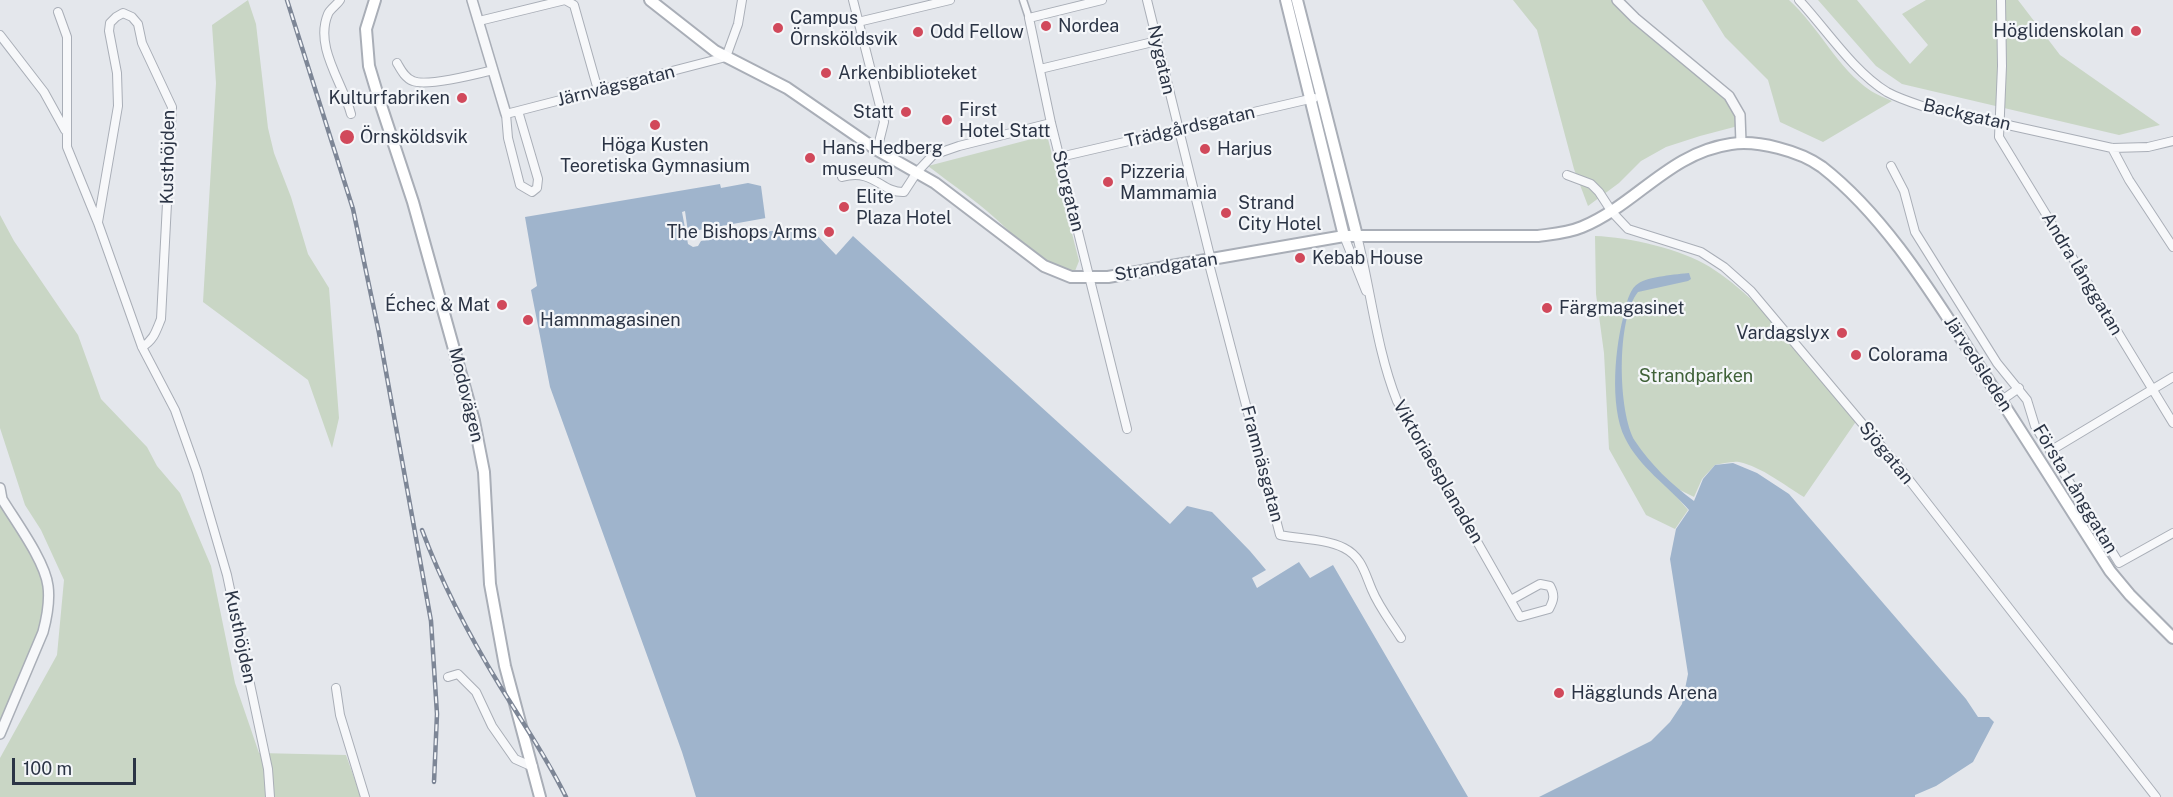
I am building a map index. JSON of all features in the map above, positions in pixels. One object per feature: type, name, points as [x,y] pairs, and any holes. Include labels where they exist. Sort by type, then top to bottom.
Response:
[{"type":"main road","name":"Modovägen","points":[[375,0],[366,29],[369,66],[413,202],[474,421],[484,472],[490,584],[505,666],[540,797]]},
{"type":"main road","name":"Strandgatan","points":[[650,0],[726,57],[787,88],[878,150],[959,199],[1044,266],[1056,273],[1071,277],[1087,271],[1108,277],[1344,236],[1538,236],[1565,233],[1612,212],[1672,166],[1687,158],[1741,143]]},
{"type":"main road","name":"Viktoriaesplanaden","points":[[1286,0],[1357,236]]},
{"type":"main road","name":"Viktoriaesplanaden","points":[[1298,0],[1344,236]]},
{"type":"main road","name":"Järvedsleden","points":[[1741,143],[1766,145],[1792,153],[1820,165],[1845,187],[1913,265],[2110,571],[2130,595],[2173,638]]},
{"type":"street","points":[[340,0],[328,14],[325,34],[327,51],[351,114]]},
{"type":"street","points":[[472,0],[506,114],[508,138],[520,185],[532,192],[537,188],[538,179],[518,111]]},
{"type":"street","points":[[479,21],[565,0],[571,2],[574,5],[598,90]]},
{"type":"street","points":[[726,57],[738,24],[742,0]]},
{"type":"street","points":[[853,0],[885,122],[878,150]]},
{"type":"street","points":[[858,22],[950,0]]},
{"type":"street","name":"Storgatan","points":[[1023,0],[1127,429]]},
{"type":"street","points":[[1029,18],[1102,0]]},
{"type":"street","name":"Nygatan","points":[[1147,0],[1210,260]]},
{"type":"street","points":[[1617,0],[1635,18],[1729,96],[1740,115],[1741,143]]},
{"type":"street","name":"Backgatan","points":[[1799,0],[1856,65],[1887,92],[1922,106],[2112,148],[2148,147],[2173,141]]},
{"type":"street","name":"Andra långgatan","points":[[2001,0],[2002,66],[1999,137],[2173,423]]},
{"type":"street","name":"Kusthöjden","points":[[58,12],[67,37],[67,147],[98,223],[142,347],[175,410],[196,472],[227,575],[268,769],[270,797]]},
{"type":"street","name":"Kusthöjden","points":[[98,223],[118,106],[117,73],[108,31],[110,23],[123,13],[132,17],[138,24],[142,43],[172,107],[160,319],[154,336],[142,347]]},
{"type":"street","name":"Kusthöjden","points":[[0,35],[44,92],[66,131]]},
{"type":"street","points":[[1040,69],[1157,41]]},
{"type":"street","name":"Järnvägsgatan","points":[[506,114],[726,57]]},
{"type":"street","points":[[398,63],[407,78],[413,82],[425,83],[494,70]]},
{"type":"street","name":"Trädgårdsgatan","points":[[1060,157],[1316,98]]},
{"type":"street","points":[[842,177],[854,173],[862,174],[901,192],[907,189],[917,172],[933,155],[959,146],[1051,123]]},
{"type":"street","points":[[2112,148],[2129,180],[2173,247]]},
{"type":"street","name":"Första Långgatan","points":[[1891,166],[1904,191],[1915,232],[1996,363],[2027,400],[2036,426],[2050,451],[2119,563],[2173,533]]},
{"type":"street","name":"Sjögatan","points":[[1567,175],[1591,184],[1628,230],[1701,252],[1737,277],[1751,291],[1903,472],[2156,797]]},
{"type":"street","name":"Viktoriaesplanaden","points":[[1344,236],[1371,303]]},
{"type":"street","name":"Viktoriaesplanaden","points":[[1357,236],[1396,401],[1520,617],[1549,609],[1554,594],[1550,586],[1540,584],[1511,600]]},
{"type":"street","name":"Framnäsgatan","points":[[1210,260],[1280,535],[1337,545],[1354,554],[1369,578],[1371,589],[1401,638]]},
{"type":"street","points":[[2050,451],[2173,377]]},
{"type":"street","points":[[2002,400],[2019,388]]},
{"type":"street","points":[[0,488],[2,499],[37,557],[48,586],[47,615],[43,632],[0,734]]},
{"type":"street","points":[[448,677],[458,674],[476,692],[492,726],[515,759],[533,767]]},
{"type":"street","points":[[336,688],[340,715],[365,797]]},
{"type":"green space","points":[[248,0],[256,24],[268,128],[274,153],[291,197],[308,254],[329,288],[339,418],[332,448],[308,380],[203,302],[216,83],[212,25]]},
{"type":"green space","points":[[1513,0],[1611,0],[1727,98],[1736,114],[1738,126],[1666,147],[1641,161],[1619,183],[1588,206],[1574,169],[1537,30]]},
{"type":"green space","points":[[1702,0],[1789,0],[1859,82],[1892,101],[1823,142],[1780,122],[1768,80],[1725,37]]},
{"type":"green space","points":[[1818,0],[1857,0],[1910,64],[1928,45],[1902,14],[1926,0],[2018,0],[2060,55],[2160,125],[2119,135],[1902,84],[1876,66]]},
{"type":"green space","points":[[1047,135],[1079,261],[1075,271],[1051,264],[1031,251],[979,204],[928,166]]},
{"type":"green space","points":[[0,215],[14,241],[78,335],[101,399],[147,447],[157,466],[180,493],[211,566],[235,683],[259,753],[346,755],[361,797],[0,797],[0,758],[57,655],[64,580],[41,530],[25,505],[0,428]]},
{"type":"green space","name":"Strandparken","points":[[1595,236],[1654,245],[1685,255],[1710,267],[1751,299],[1770,318],[1857,420],[1804,497],[1748,464],[1730,462],[1715,465],[1702,479],[1694,497],[1680,490],[1676,496],[1688,510],[1675,529],[1646,515],[1609,449],[1604,353],[1596,294]]},
{"type":"green space","points":[[0,488],[44,572],[47,615],[0,727]]},
{"type":"water","points":[[748,183],[761,186],[767,231],[814,232],[836,255],[853,236],[1170,524],[1187,506],[1212,512],[1266,570],[1252,578],[1257,588],[1299,562],[1310,578],[1333,565],[1468,797],[696,797],[682,752],[550,387],[531,290],[537,286],[525,217],[720,184],[721,188]]},
{"type":"water","points":[[1689,273],[1691,279],[1688,281],[1638,292],[1631,305],[1626,323],[1622,366],[1625,410],[1629,428],[1647,458],[1694,501],[1703,479],[1715,465],[1733,463],[1757,473],[1789,494],[1966,699],[1978,717],[1989,717],[1994,722],[1973,762],[1915,797],[1539,797],[1651,741],[1670,722],[1682,704],[1688,674],[1670,559],[1676,529],[1689,510],[1638,458],[1625,438],[1617,409],[1615,375],[1621,325],[1633,288],[1649,279]]},
{"type":"pier","points":[[685,211],[688,232],[766,218],[767,231],[701,241],[698,246],[693,247],[688,244],[682,212]]},
{"type":"railway","points":[[287,0],[353,209],[379,333],[431,621],[437,714],[434,782]]},
{"type":"railway","points":[[422,530],[438,570],[467,629],[543,754],[566,797]]},
{"type":"place","name":"Nordea","points":[[1046,26]]},
{"type":"place","name":"Campus Örnsköldsvik","points":[[778,28]]},
{"type":"place","name":"Höglidenskolan","points":[[2136,31]]},
{"type":"place","name":"Odd Fellow","points":[[918,32]]},
{"type":"place","name":"Arkenbiblioteket","points":[[826,73]]},
{"type":"place","name":"Kulturfabriken","points":[[462,98]]},
{"type":"place","name":"Statt","points":[[906,112]]},
{"type":"place","name":"First Hotel Statt","points":[[947,120]]},
{"type":"place","name":"Höga Kusten Teoretiska Gymnasium","points":[[655,125]]},
{"type":"place","name":"Örnsköldsvik","points":[[347,137]]},
{"type":"place","name":"Harjus","points":[[1205,149]]},
{"type":"place","name":"Hans Hedberg museum","points":[[810,158]]},
{"type":"place","name":"Pizzeria Mammamia","points":[[1108,182]]},
{"type":"place","name":"Elite Plaza Hotel","points":[[844,207]]},
{"type":"place","name":"Strand City Hotel","points":[[1226,213]]},
{"type":"place","name":"The Bishops Arms","points":[[829,232]]},
{"type":"place","name":"Kebab House","points":[[1300,258]]},
{"type":"place","name":"Échec & Mat","points":[[502,305]]},
{"type":"place","name":"Färgmagasinet","points":[[1547,308]]},
{"type":"place","name":"Hamnmagasinen","points":[[528,320]]},
{"type":"place","name":"Vardagslyx","points":[[1842,333]]},
{"type":"place","name":"Colorama","points":[[1856,355]]},
{"type":"place","name":"Hägglunds Arena","points":[[1559,693]]}]
